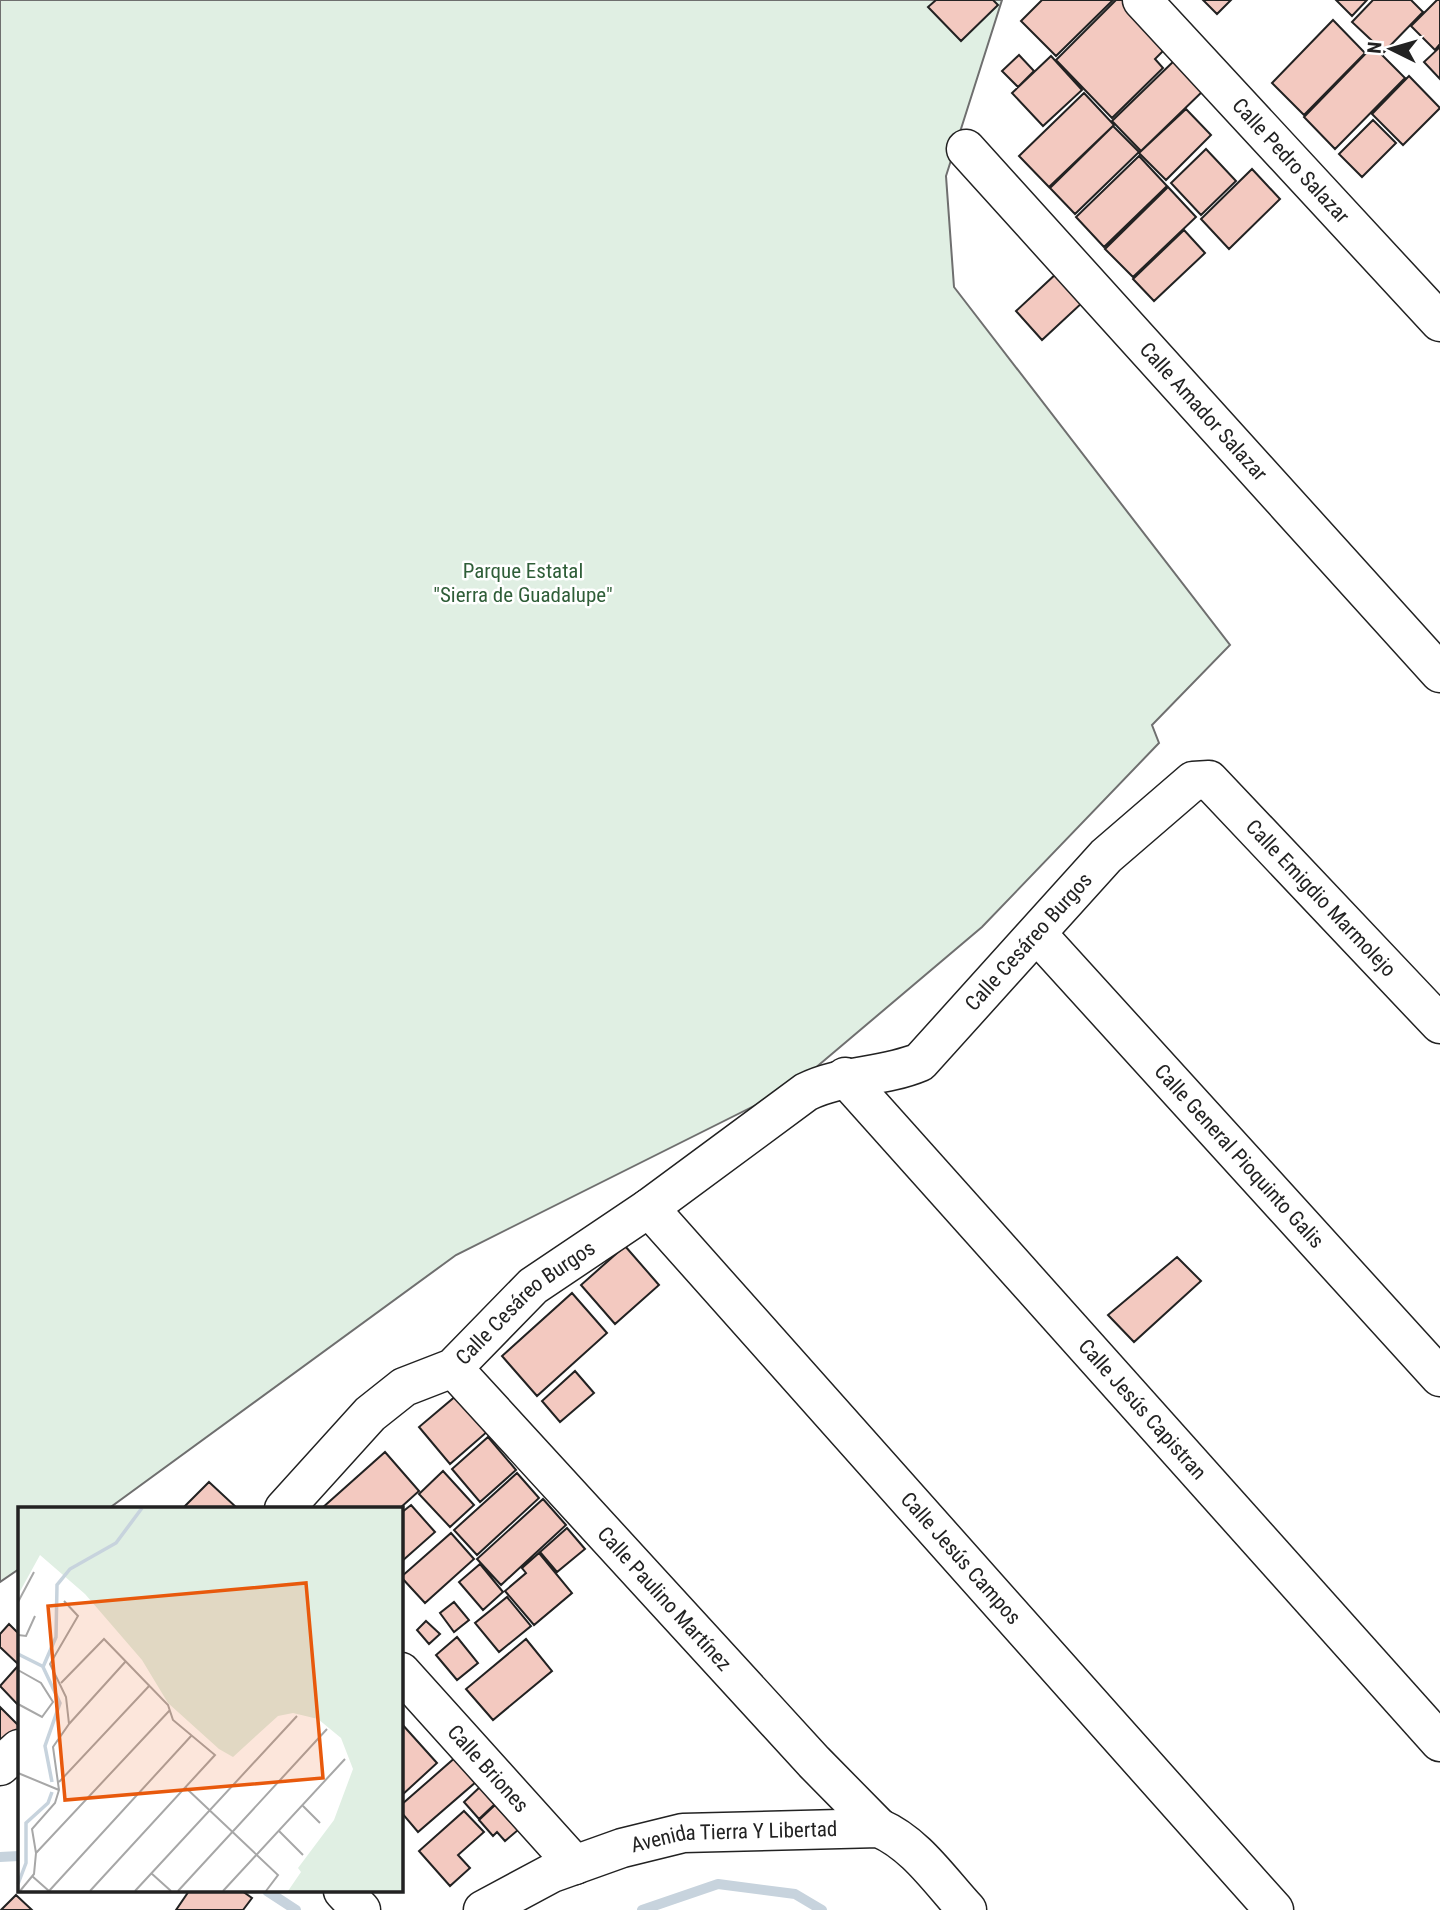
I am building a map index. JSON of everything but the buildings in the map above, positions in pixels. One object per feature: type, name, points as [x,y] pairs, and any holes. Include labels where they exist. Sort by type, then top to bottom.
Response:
[{"type":"street","name":"Calle Pedro Salazar","points":[[1142,0],[1440,322]]},
{"type":"street","name":"Calle Amador Salazar","points":[[966,149],[1440,673]]},
{"type":"street","name":"Calle Cesáreo Burgos","points":[[286,1507],[370,1414],[404,1387],[453,1368],[533,1286],[649,1208],[806,1092],[845,1077],[898,1072],[920,1062],[1106,856],[1193,781],[1200,779]]},
{"type":"street","name":"Calle Emigdio Marmolejo","points":[[1200,779],[1209,780],[1436,1011]]},
{"type":"street","name":"Calle General Pioquinto Galis","points":[[1038,934],[1440,1377]]},
{"type":"street","name":"Calle Jesús Capistran","points":[[845,1077],[1440,1742]]},
{"type":"street","name":"Calle Jesús Campos","points":[[649,1208],[1274,1910]]},
{"type":"street","name":"Calle Paulino Martínez","points":[[453,1368],[805,1752],[879,1828]]},
{"type":"street","name":"Calle Briones","points":[[402,1673],[575,1865]]},
{"type":"street","points":[[0,1766],[18,1750]]},
{"type":"street","name":"Avenida Tierra Y Libertad","points":[[483,1910],[575,1865],[622,1848],[683,1833],[879,1828]]},
{"type":"street","points":[[879,1828],[906,1843],[967,1910]]},
{"type":"street","points":[[344,1892],[361,1910]]},
{"type":"green space","name":"Parque Estatal \"Sierra de Guadalupe\"","points":[[0,0],[1002,0],[946,176],[954,287],[1230,645],[1152,725],[1159,743],[982,927],[794,1086],[456,1255],[111,1507],[18,1507],[18,1570],[0,1582]]},
{"type":"waterway","points":[[0,1857],[18,1856]]},
{"type":"waterway","points":[[642,1910],[718,1884],[795,1894],[822,1910]]},
{"type":"waterway","points":[[269,1892],[296,1910]]}]
